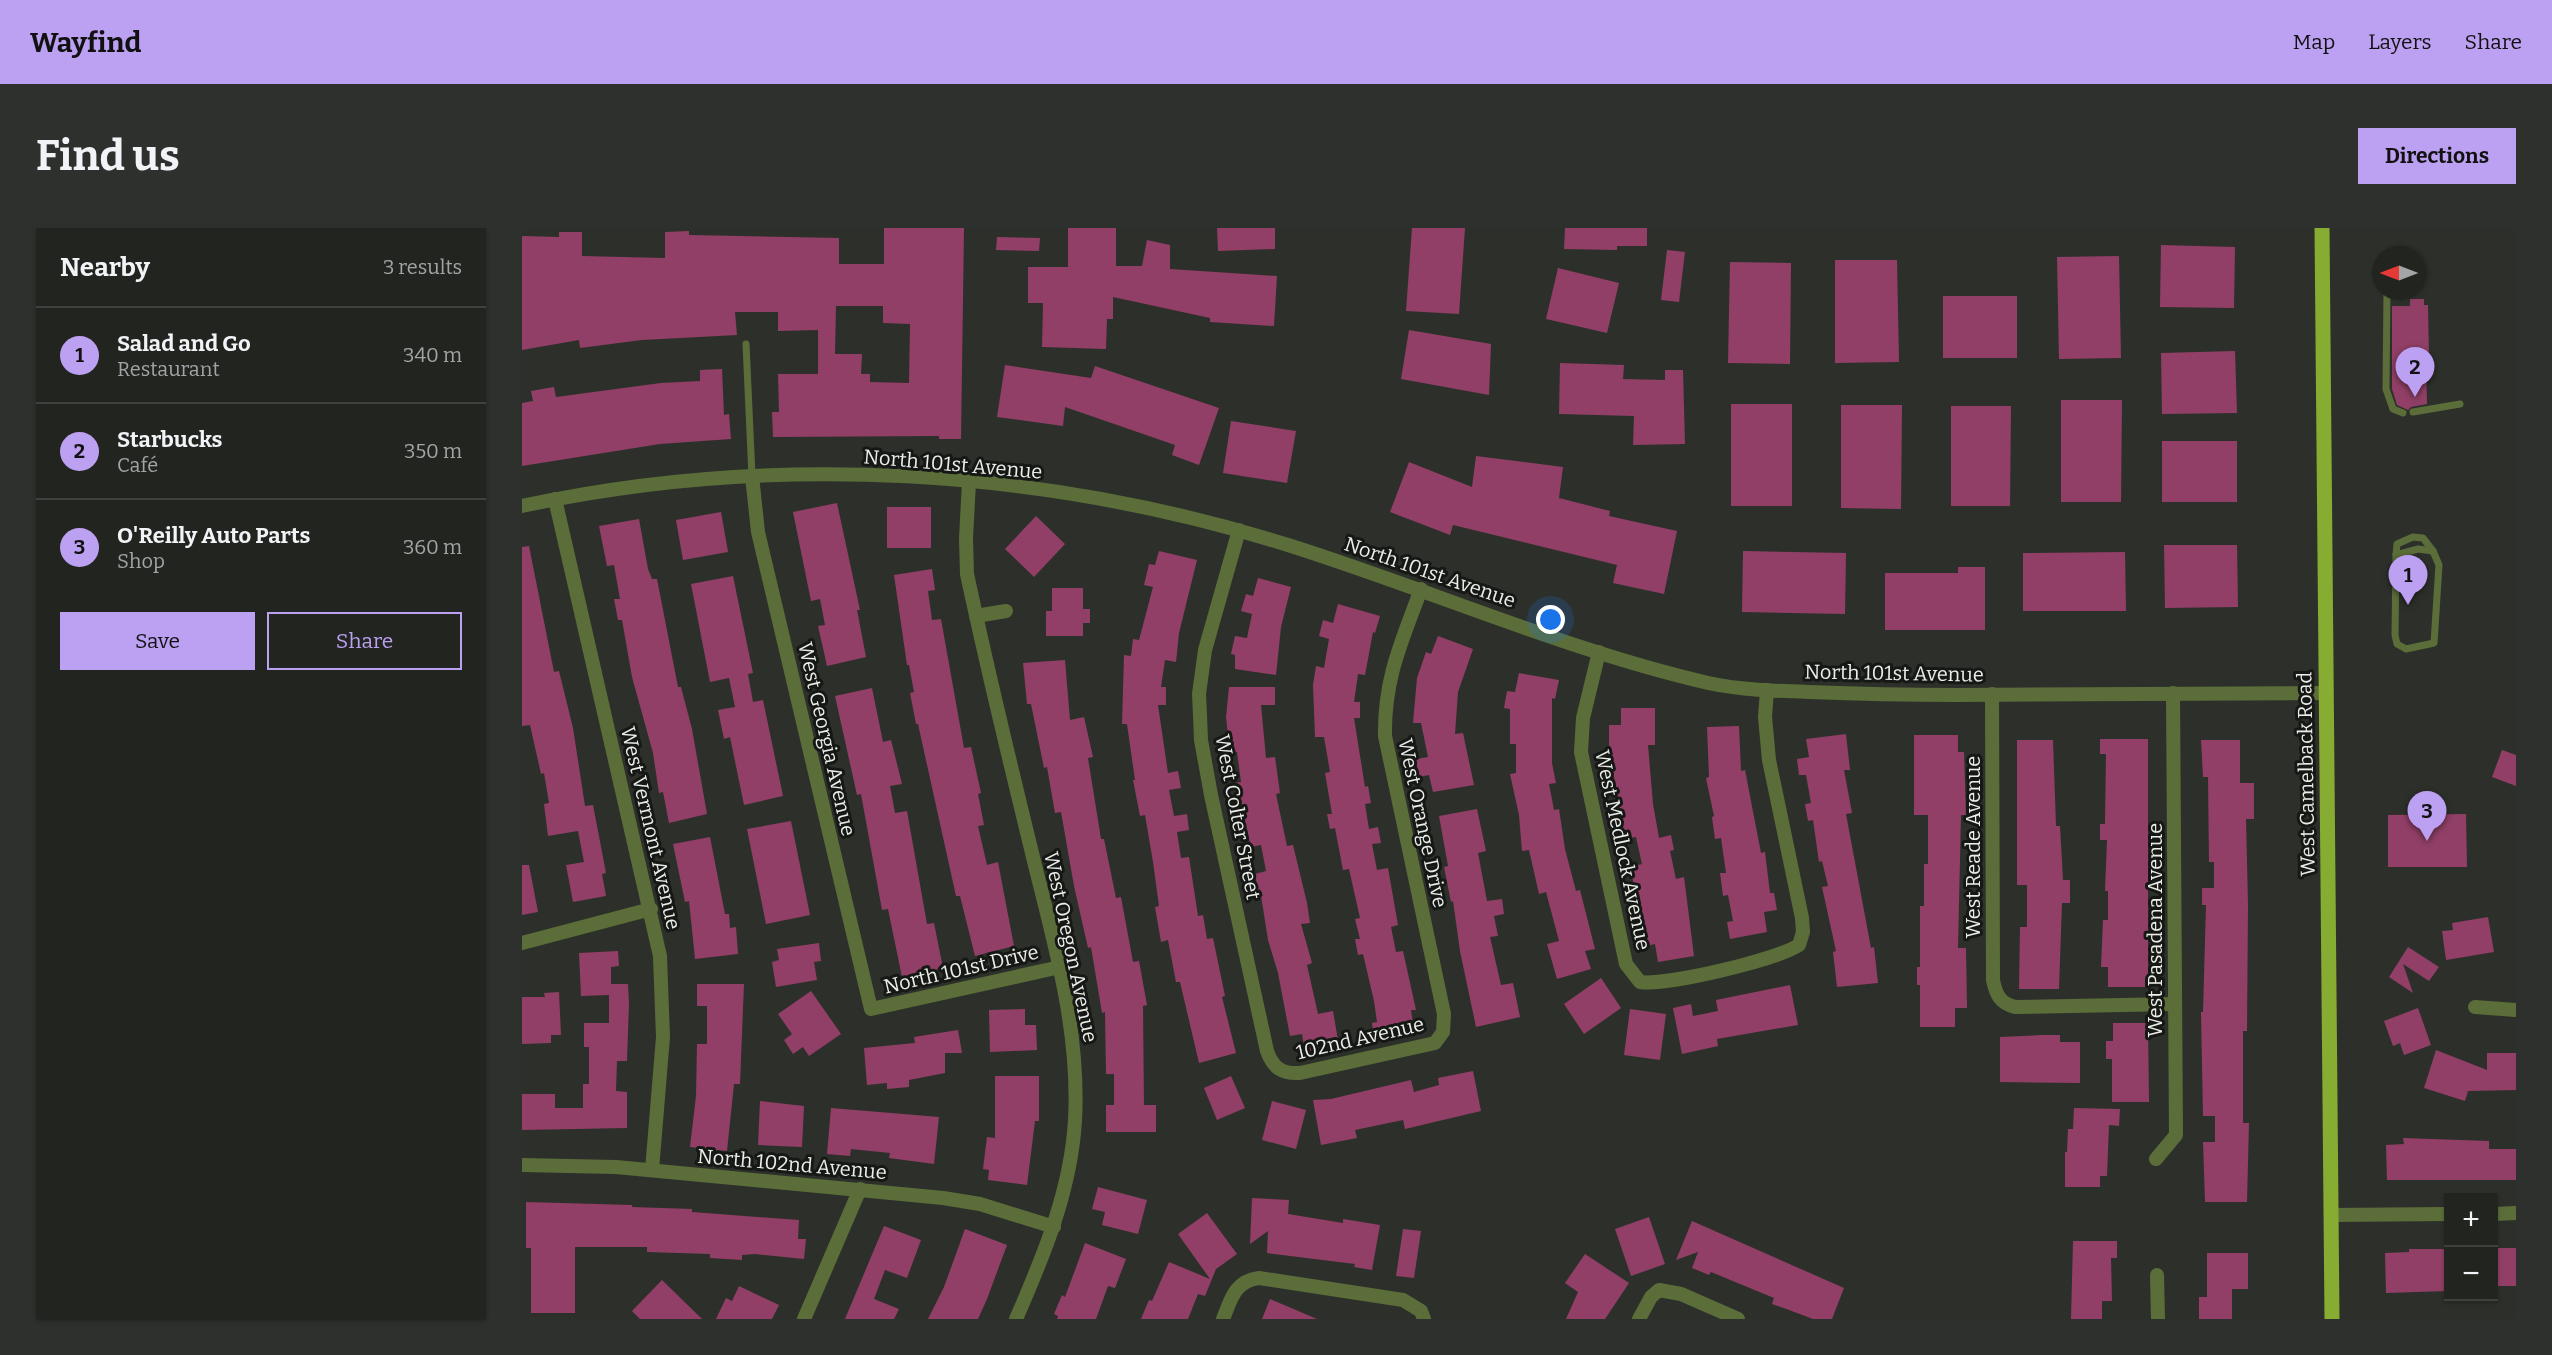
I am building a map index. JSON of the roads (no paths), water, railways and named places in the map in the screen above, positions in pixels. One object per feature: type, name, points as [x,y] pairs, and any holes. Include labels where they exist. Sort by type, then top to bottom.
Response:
[{"type":"main road","name":"West Camelback Road","points":[[2322,228],[2332,1319]]},
{"type":"street","name":"North 101st Avenue","points":[[522,506],[659,483],[752,476],[843,475],[969,482],[1110,500],[1239,530],[1421,589],[1599,652],[1711,683],[1767,690],[1992,694],[2326,693]]},
{"type":"street","name":"West Georgia Avenue","points":[[752,476],[758,532],[871,1009]]},
{"type":"street","name":"West Oregon Avenue","points":[[969,482],[966,556],[976,616],[1060,967],[1074,1046],[1075,1121],[1071,1157],[1054,1227],[1016,1319]]},
{"type":"street","name":"West Vermont Avenue","points":[[555,499],[660,956],[664,999],[661,1080],[652,1170]]},
{"type":"street","name":"West Colter Street","points":[[1239,530],[1201,673],[1201,740],[1267,1051],[1271,1062],[1281,1072]]},
{"type":"street","name":"West Orange Drive","points":[[1421,589],[1389,677],[1386,694],[1385,736],[1444,1014],[1443,1032]]},
{"type":"street","points":[[976,616],[1006,610]]},
{"type":"street","name":"West Medlock Avenue","points":[[1599,652],[1582,718],[1581,752],[1626,963],[1640,982],[1661,983],[1777,957],[1799,945],[1803,932],[1802,918],[1766,740],[1767,690]]},
{"type":"street","name":"West Pasadena Avenue","points":[[2156,1159],[2176,1135],[2173,693]]},
{"type":"street","name":"West Reade Avenue","points":[[1992,694],[1993,980],[1999,999],[2015,1007],[2175,1004]]},
{"type":"street","points":[[522,943],[651,909]]},
{"type":"street","name":"North 101st Drive","points":[[871,1009],[1060,967]]},
{"type":"street","points":[[2475,1007],[2516,1010]]},
{"type":"street","name":"102nd Avenue","points":[[1281,1072],[1300,1073],[1435,1043],[1443,1032]]},
{"type":"street","name":"North 102nd Avenue","points":[[522,1165],[588,1165],[860,1189],[980,1204],[1054,1227]]},
{"type":"street","points":[[804,1319],[860,1189]]},
{"type":"street","points":[[2331,1215],[2444,1214]]},
{"type":"street","points":[[2498,1214],[2516,1214]]},
{"type":"street","points":[[2157,1275],[2158,1319]]},
{"type":"street","points":[[1223,1319],[1238,1285],[1247,1279],[1259,1278],[1403,1300],[1423,1315]]},
{"type":"street","points":[[1639,1319],[1647,1303],[1659,1290],[1681,1294],[1738,1319]]},
{"type":"lane","points":[[2387,300],[2386,389],[2393,409],[2403,412]]},
{"type":"lane","points":[[746,345],[752,476]]},
{"type":"lane","points":[[2413,412],[2460,404]]},
{"type":"lane","points":[[2413,537],[2423,538],[2433,550],[2439,565],[2434,643],[2413,649],[2406,649],[2397,644],[2395,635],[2396,555],[2397,544],[2413,537]]},
{"type":"lane","points":[[2396,555],[2418,549],[2433,550]]},
{"type":"place","name":"Starbucks","points":[[2415,397]]},
{"type":"place","name":"Salad and Go","points":[[2408,605]]},
{"type":"place","name":"O'Reilly Auto Parts","points":[[2427,841]]}]
